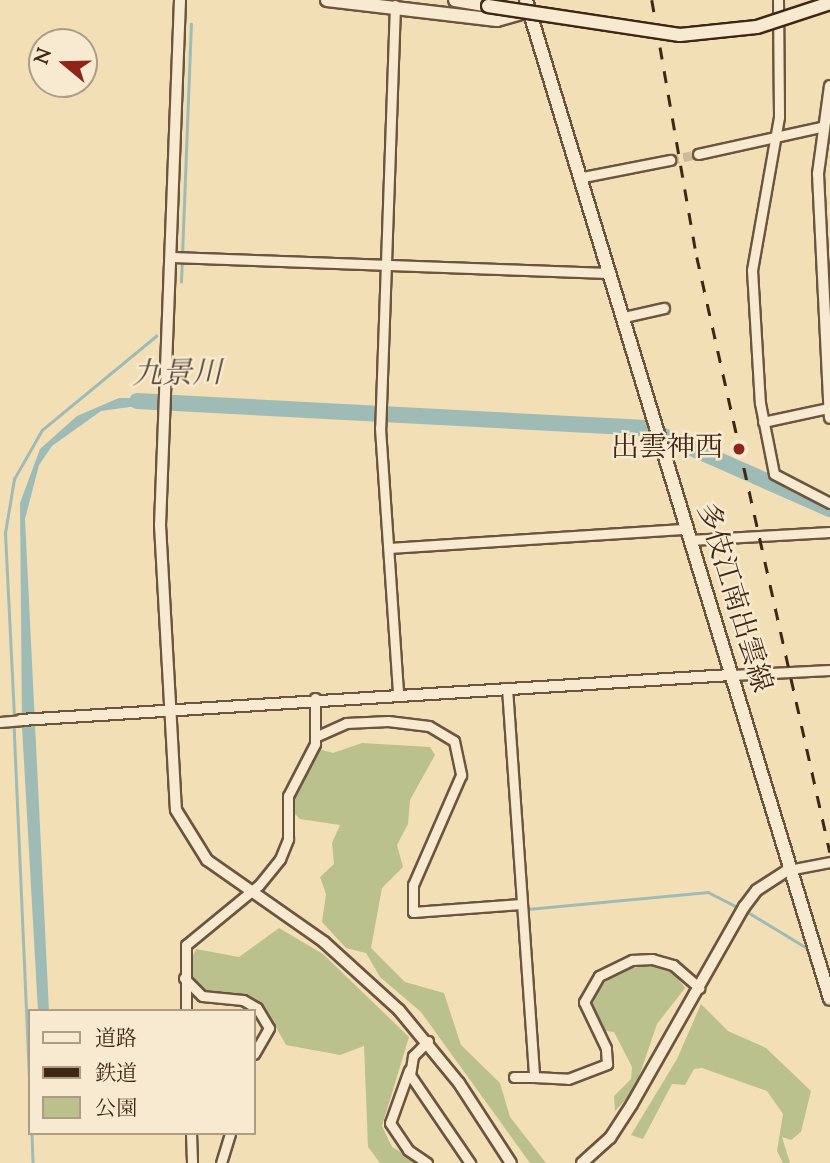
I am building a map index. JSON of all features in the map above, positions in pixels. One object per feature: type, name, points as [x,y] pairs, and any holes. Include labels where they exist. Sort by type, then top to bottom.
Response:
[{"type":"main road","points":[[327,0],[395,5],[496,20],[527,6]]},
{"type":"main road","points":[[456,0],[680,35],[757,27],[830,3]]},
{"type":"main road","name":"多伎江南出雲線","points":[[527,6],[583,177],[788,870],[830,999]]},
{"type":"street","points":[[180,0],[160,564],[168,710],[180,822],[207,860],[356,968],[428,1041],[511,1163]]},
{"type":"street","points":[[778,0],[781,88],[752,270],[763,422],[774,474],[830,503]]},
{"type":"street","points":[[395,5],[380,422],[398,695]]},
{"type":"street","points":[[763,422],[829,413],[825,120],[830,86]]},
{"type":"street","points":[[698,154],[775,137],[825,120]]},
{"type":"street","points":[[583,177],[670,160]]},
{"type":"street","points":[[170,257],[610,273]]},
{"type":"street","points":[[624,317],[664,308]]},
{"type":"street","points":[[388,548],[688,534],[830,532]]},
{"type":"street","points":[[12,721],[315,698],[830,670]]},
{"type":"street","points":[[507,688],[534,1077]]},
{"type":"street","points":[[186,1009],[182,955],[190,938],[251,891],[280,859],[288,839],[288,796],[315,737],[315,698]]},
{"type":"street","points":[[315,737],[346,723],[388,721],[429,726],[454,741],[461,775],[413,884],[414,912],[521,905]]},
{"type":"street","points":[[582,1163],[610,1138],[744,907],[757,890],[788,870],[830,862]]},
{"type":"street","points":[[514,1077],[568,1079],[607,1064],[606,1048],[584,1002],[599,976],[632,960],[652,959],[673,965],[699,988]]},
{"type":"street","points":[[184,978],[202,996],[243,1000],[257,1008],[269,1028],[256,1051]]},
{"type":"street","points":[[428,1041],[413,1056],[390,1123],[408,1150],[428,1163]]},
{"type":"street","points":[[409,1070],[470,1163]]},
{"type":"street","points":[[191,1135],[192,1163]]},
{"type":"street","points":[[221,1163],[229,1135]]},
{"type":"green space","points":[[362,743],[430,747],[435,755],[410,800],[408,824],[397,845],[403,867],[382,888],[371,948],[405,982],[444,993],[461,1045],[500,1083],[510,1117],[546,1163],[530,1163],[421,1012],[380,977],[366,953],[346,948],[322,922],[326,894],[320,877],[334,864],[332,843],[340,825],[300,819],[294,813],[292,792],[319,749],[333,753]]},
{"type":"green space","points":[[279,928],[323,954],[409,1037],[382,1126],[392,1147],[420,1163],[380,1163],[368,1147],[364,1046],[340,1055],[286,1045],[265,1008],[247,996],[212,996],[197,989],[187,969],[196,949],[239,957]]},
{"type":"green space","points":[[651,965],[675,974],[685,988],[657,1024],[634,1091],[615,1111],[614,1096],[631,1079],[632,1067],[614,1032],[600,1030],[592,1005],[599,988],[619,970]]},
{"type":"green space","points":[[701,1004],[728,1031],[766,1048],[811,1091],[801,1132],[791,1140],[782,1137],[790,1163],[783,1163],[777,1151],[783,1114],[767,1091],[702,1068],[694,1069],[685,1085],[672,1084],[643,1139],[631,1135],[677,1059]]},
{"type":"water","points":[[119,398],[158,398],[158,403],[101,411],[52,446],[39,465],[25,519],[49,1009],[38,1009],[22,726],[20,503],[40,449],[77,416]]},
{"type":"waterway","points":[[181,282],[191,24]]},
{"type":"waterway","points":[[14,717],[5,533],[14,479],[42,430],[156,336]]},
{"type":"waterway","name":"九景川","points":[[137,401],[646,428],[830,509]]},
{"type":"waterway","points":[[14,724],[28,1045]]},
{"type":"waterway","points":[[517,910],[708,892],[740,908]]},
{"type":"waterway","points":[[746,911],[807,948],[820,986]]},
{"type":"waterway","points":[[32,1135],[33,1163]]},
{"type":"tunnel","points":[[670,160],[698,154]]},
{"type":"railway","points":[[652,0],[697,257],[830,852]]},
{"type":"place","name":"出雲神西","points":[[739,449]]}]
